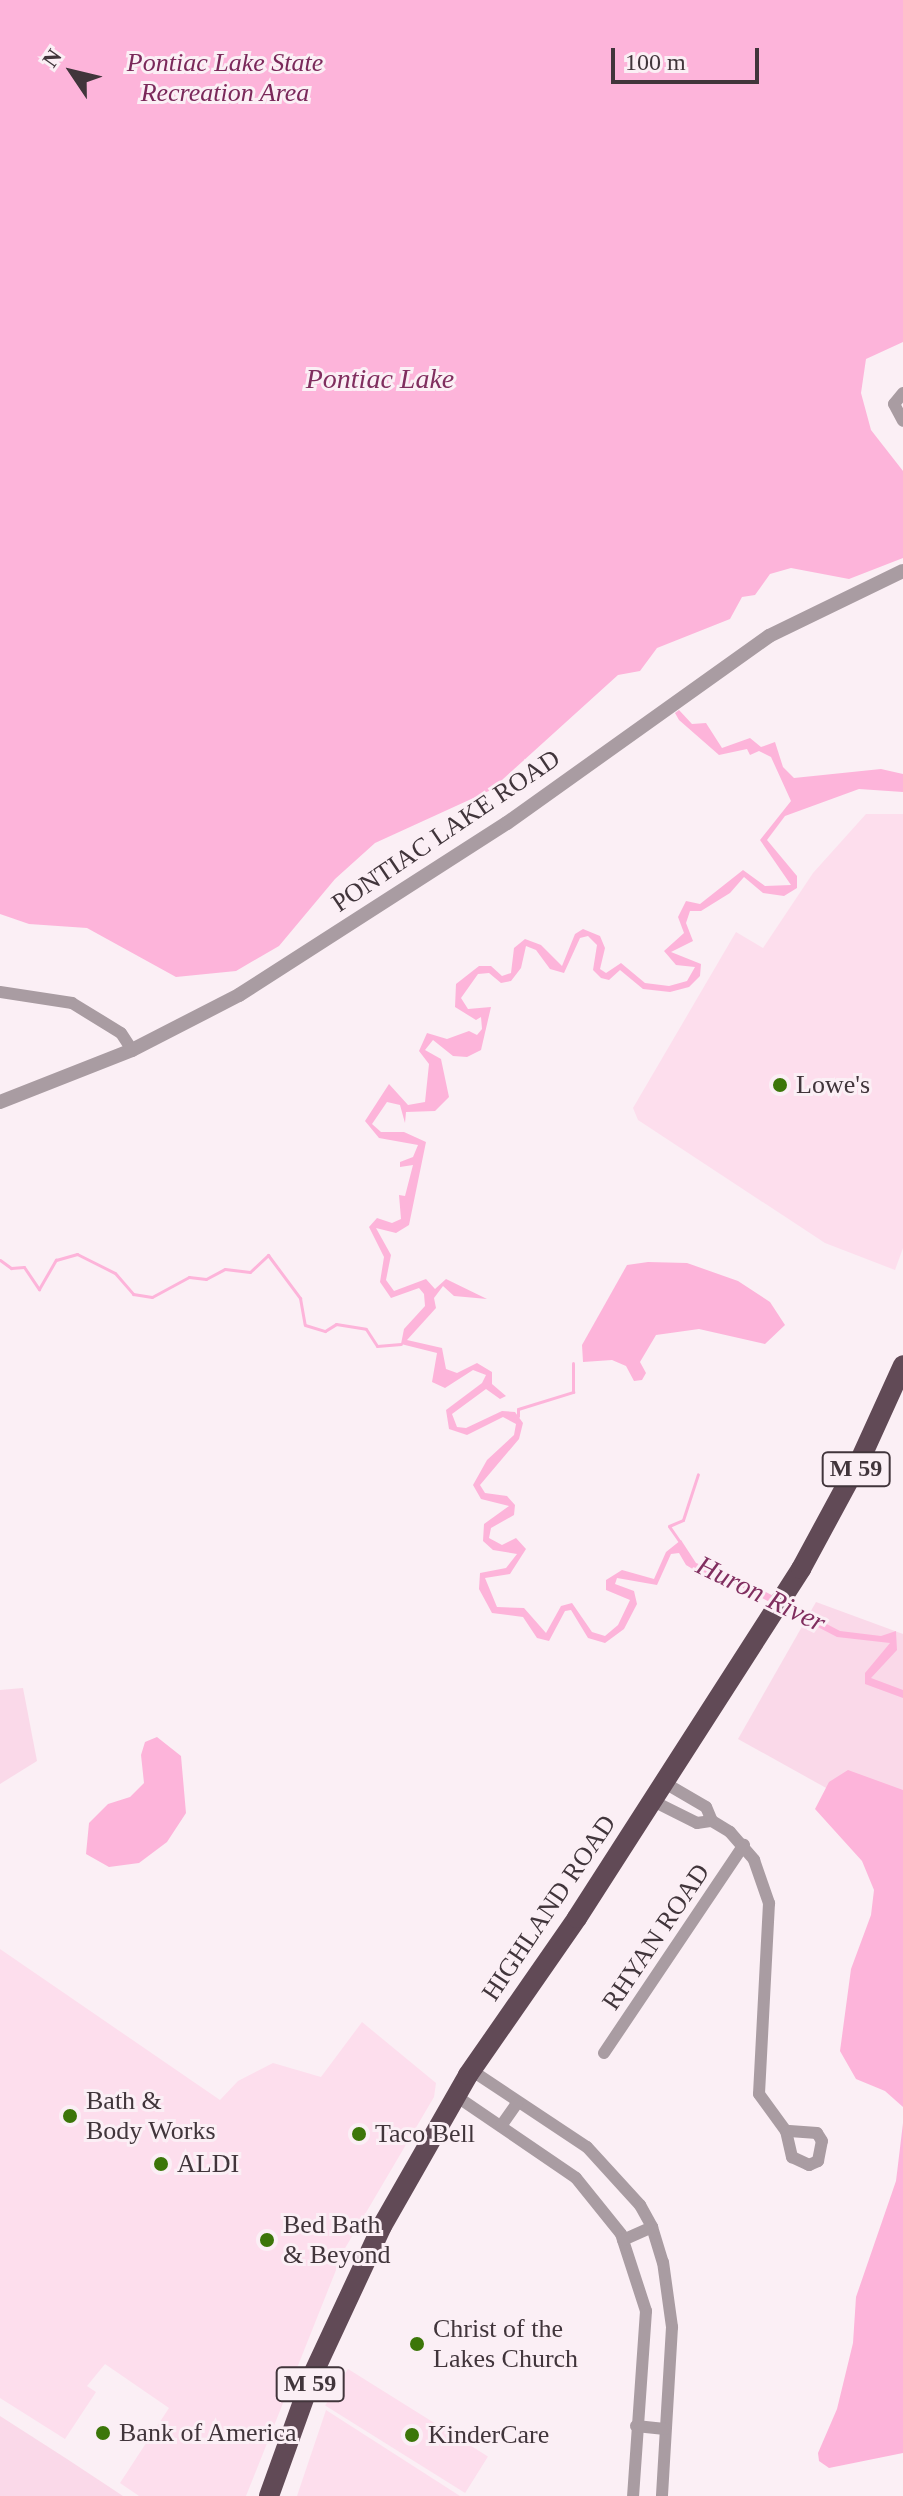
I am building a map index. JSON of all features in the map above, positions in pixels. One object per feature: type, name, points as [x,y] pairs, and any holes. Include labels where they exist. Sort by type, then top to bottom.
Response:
[{"type":"highway","name":"HIGHLAND ROAD","points":[[269,2496],[357,2275],[456,2096],[753,1648],[801,1569],[860,1460],[903,1365]]},
{"type":"street","points":[[903,393],[894,404],[903,421]]},
{"type":"street","name":"PONTIAC LAKE ROAD","points":[[0,1102],[132,1050],[217,1008],[389,901],[769,636],[903,571]]},
{"type":"street","points":[[0,992],[72,1003],[121,1033],[132,1050]]},
{"type":"street","points":[[665,1783],[706,1807],[712,1821],[744,1845],[764,1877],[769,1903],[759,2094],[786,2131]]},
{"type":"street","points":[[653,1801],[697,1823],[712,1821]]},
{"type":"street","name":"RHYAN ROAD","points":[[604,2053],[744,1845]]},
{"type":"street","points":[[471,2070],[587,2147],[640,2205],[652,2227],[663,2262],[672,2327],[662,2496]]},
{"type":"street","points":[[456,2096],[576,2178],[623,2240],[646,2311],[633,2496]]},
{"type":"street","points":[[501,2126],[518,2102]]},
{"type":"street","points":[[623,2240],[652,2227]]},
{"type":"street","points":[[636,2426],[665,2429]]},
{"type":"shaded area","points":[[866,814],[903,814],[903,1248],[895,1270],[825,1243],[638,1120],[633,1108],[736,932],[763,948],[813,873]]},
{"type":"shaded area","points":[[816,1602],[903,1634],[903,1824],[837,1794],[738,1739]]},
{"type":"shaded area","points":[[23,1688],[37,1761],[0,1784],[0,1690]]},
{"type":"shaded area","points":[[0,1949],[220,2100],[238,2081],[273,2063],[321,2077],[362,2022],[436,2083],[434,2097],[344,2250],[246,2496],[139,2496],[120,2483],[169,2408],[105,2364],[87,2386],[96,2392],[65,2439],[0,2398]]},
{"type":"shaded area","name":"KinderCare","points":[[348,2369],[488,2456],[465,2493],[325,2405]]},
{"type":"shaded area","points":[[326,2410],[460,2496],[297,2496]]},
{"type":"shaded area","points":[[0,2416],[67,2459],[123,2496],[0,2496]]},
{"type":"water","name":"Pontiac Lake","points":[[0,0],[903,0],[903,342],[866,359],[861,393],[871,430],[903,471],[903,558],[849,579],[791,568],[770,574],[755,595],[742,597],[730,619],[657,648],[640,671],[618,675],[491,790],[375,843],[335,879],[279,946],[236,971],[176,977],[87,928],[29,924],[0,914]]},
{"type":"water","name":"Huron River","points":[[679,710],[692,724],[706,723],[722,748],[750,738],[761,747],[775,742],[783,767],[794,778],[881,769],[903,774],[903,792],[859,789],[785,816],[767,840],[797,876],[797,888],[784,896],[763,893],[744,877],[730,893],[701,911],[690,911],[686,923],[693,941],[671,952],[701,964],[700,976],[689,987],[670,992],[643,989],[620,970],[609,980],[601,978],[593,970],[597,945],[588,936],[580,938],[564,973],[550,969],[536,950],[526,946],[521,968],[511,981],[501,983],[489,973],[478,974],[461,998],[468,1009],[491,1007],[481,1050],[467,1057],[453,1056],[433,1040],[425,1050],[441,1059],[449,1097],[435,1111],[406,1112],[405,1123],[400,1105],[387,1102],[372,1124],[381,1132],[404,1132],[426,1142],[409,1225],[396,1233],[376,1228],[391,1255],[386,1280],[394,1291],[426,1279],[435,1289],[446,1279],[487,1299],[454,1296],[443,1286],[434,1298],[436,1308],[407,1340],[442,1348],[446,1369],[457,1373],[477,1363],[492,1372],[492,1384],[506,1396],[500,1399],[486,1389],[452,1414],[457,1427],[466,1428],[502,1411],[515,1412],[523,1423],[519,1439],[480,1485],[485,1493],[507,1496],[515,1505],[514,1515],[491,1528],[489,1538],[502,1545],[516,1538],[526,1549],[510,1574],[485,1578],[497,1607],[524,1608],[546,1633],[561,1606],[572,1603],[592,1632],[605,1636],[618,1625],[630,1600],[606,1590],[606,1580],[622,1570],[654,1579],[666,1552],[681,1540],[696,1563],[743,1580],[840,1631],[881,1636],[896,1631],[897,1650],[871,1678],[903,1690],[903,1698],[865,1684],[865,1673],[890,1643],[837,1637],[743,1588],[701,1574],[686,1565],[679,1553],[671,1554],[657,1585],[617,1578],[615,1584],[634,1591],[637,1604],[624,1629],[605,1643],[588,1638],[571,1610],[565,1611],[549,1641],[537,1638],[523,1617],[492,1613],[479,1589],[480,1573],[506,1568],[517,1554],[493,1550],[483,1541],[484,1524],[509,1506],[481,1499],[473,1485],[487,1460],[514,1435],[516,1424],[503,1417],[467,1435],[449,1429],[446,1410],[482,1383],[486,1375],[473,1370],[445,1388],[432,1382],[437,1353],[401,1344],[404,1329],[425,1306],[424,1294],[419,1288],[391,1298],[380,1282],[384,1257],[369,1227],[377,1218],[392,1223],[401,1219],[399,1195],[405,1196],[413,1165],[400,1167],[400,1162],[413,1157],[418,1145],[379,1138],[365,1121],[389,1084],[408,1105],[425,1102],[429,1064],[419,1051],[427,1033],[447,1039],[469,1031],[477,1035],[482,1029],[481,1017],[476,1020],[455,1007],[456,984],[479,966],[491,966],[502,976],[511,973],[514,948],[525,939],[541,945],[562,966],[575,934],[583,929],[600,936],[605,948],[600,969],[606,973],[621,963],[645,983],[669,986],[687,981],[695,967],[676,965],[664,951],[684,933],[678,917],[686,901],[700,904],[743,870],[765,886],[791,885],[760,840],[791,801],[771,757],[759,751],[750,755],[747,749],[719,755],[679,720],[675,713]]},
{"type":"water","points":[[687,1263],[738,1281],[770,1302],[785,1325],[765,1344],[699,1329],[656,1335],[640,1362],[646,1373],[642,1380],[634,1381],[626,1366],[612,1360],[583,1362],[582,1345],[627,1265]]},
{"type":"water","points":[[157,1737],[181,1756],[186,1813],[167,1842],[139,1863],[109,1867],[86,1854],[89,1823],[108,1804],[130,1797],[144,1783],[141,1755],[145,1742]]},
{"type":"water","points":[[848,1770],[903,1790],[903,2107],[885,2091],[856,2079],[840,2051],[851,1969],[871,1915],[874,1890],[862,1861],[815,1809],[829,1782]]},
{"type":"water","points":[[903,2123],[903,2453],[829,2468],[819,2461],[818,2453],[837,2409],[853,2343],[856,2297],[896,2181]]},
{"type":"waterway","points":[[0,1260],[11,1268],[24,1267],[39,1289],[56,1260],[77,1254],[115,1273],[133,1294],[152,1297],[189,1277],[206,1279],[225,1269],[250,1272],[268,1255],[300,1298],[305,1325],[325,1331],[336,1324],[366,1329],[377,1346],[401,1344]]},
{"type":"waterway","points":[[518,1416],[518,1409],[573,1392],[573,1363]]},
{"type":"waterway","points":[[680,1542],[669,1526],[683,1520],[698,1474]]},
{"type":"place","name":"Lowe's","points":[[780,1085]]},
{"type":"place","name":"Bath & Body Works","points":[[70,2116]]},
{"type":"place","name":"Taco Bell","points":[[359,2134]]},
{"type":"place","name":"ALDI","points":[[161,2164]]},
{"type":"place","name":"Bed Bath & Beyond","points":[[267,2240]]},
{"type":"place","name":"Christ of the Lakes Church","points":[[417,2344]]},
{"type":"place","name":"Bank of America","points":[[103,2433]]},
{"type":"place","name":"KinderCare","points":[[412,2435]]},
{"type":"park label","name":"Pontiac Lake State Recreation Area","points":[[225,78]]}]
